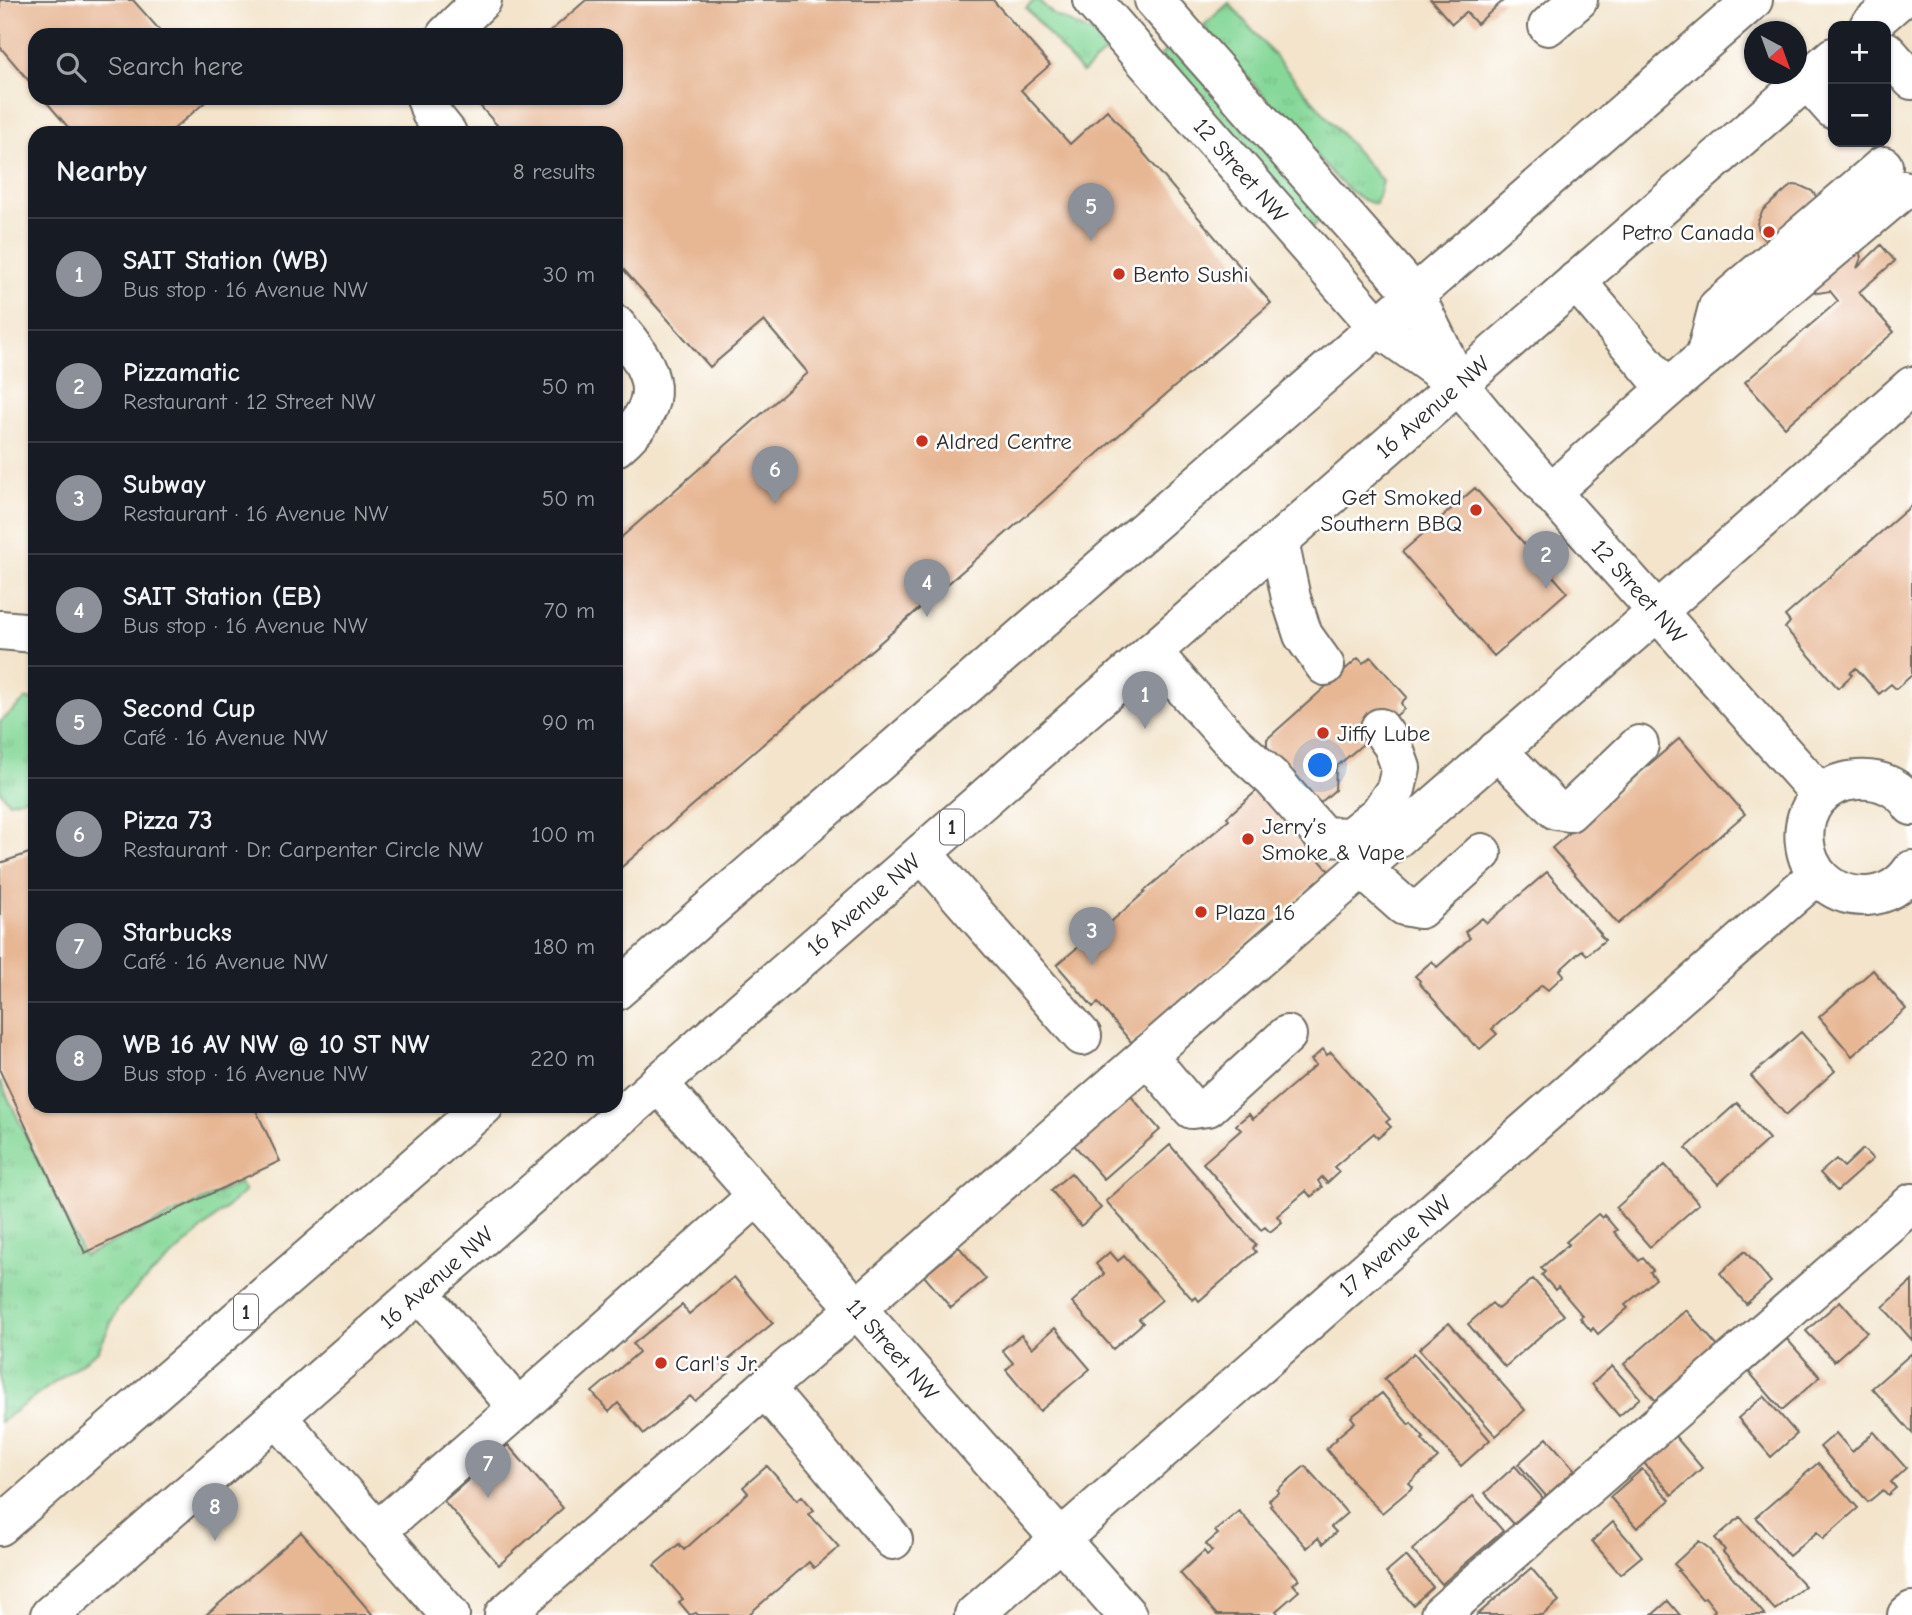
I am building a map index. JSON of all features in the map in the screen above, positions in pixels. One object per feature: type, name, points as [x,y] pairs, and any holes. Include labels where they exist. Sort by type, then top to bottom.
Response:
[{"type":"main road","points":[[453,28],[482,0]]},
{"type":"main road","name":"12 Street NW","points":[[1092,0],[1378,327],[1459,385]]},
{"type":"main road","name":"12 Street NW","points":[[1154,0],[1415,295],[1459,385],[1550,493],[1821,795]]},
{"type":"main road","points":[[1548,26],[1578,0]]},
{"type":"main road","points":[[623,985],[1752,0]]},
{"type":"main road","points":[[1875,21],[1899,0]]},
{"type":"main road","points":[[1891,57],[1912,80]]},
{"type":"main road","points":[[1820,68],[1828,93]]},
{"type":"main road","name":"16 Avenue NW","points":[[62,1609],[276,1417],[1820,68]]},
{"type":"main road","points":[[429,105],[442,126]]},
{"type":"main road","points":[[1550,493],[1705,357],[1890,174]]},
{"type":"main road","points":[[1576,281],[1667,389]]},
{"type":"main road","points":[[623,333],[648,371],[652,392],[647,412],[640,424],[623,440]]},
{"type":"main road","points":[[504,1615],[1658,611],[1912,386]]},
{"type":"main road","points":[[1279,541],[1303,635],[1325,666]]},
{"type":"main road","points":[[0,631],[28,633]]},
{"type":"main road","points":[[1152,652],[1234,744],[1272,778],[1323,836],[1350,837],[1379,814],[1396,789],[1401,768],[1393,746],[1380,728]]},
{"type":"main road","points":[[1497,750],[1556,810],[1569,812],[1639,746]]},
{"type":"main road","points":[[1908,884],[1872,896],[1856,896],[1829,886],[1817,875],[1810,863],[1804,835],[1806,820],[1821,795],[1835,785],[1850,780],[1881,782],[1896,789],[1911,801]]},
{"type":"main road","points":[[922,853],[1082,1037]]},
{"type":"main road","points":[[1361,868],[1404,906],[1420,909],[1482,853]]},
{"type":"main road","name":"17 Avenue NW","points":[[974,1615],[1817,875]]},
{"type":"main road","points":[[1147,1055],[1192,1109],[1208,1107],[1287,1034]]},
{"type":"main road","name":"11 Street NW","points":[[658,1083],[1127,1615]]},
{"type":"main road","name":"1","points":[[3,1522],[476,1113]]},
{"type":"main road","points":[[377,1531],[757,1196]]},
{"type":"main road","points":[[1440,1615],[1912,1203]]},
{"type":"main road","points":[[419,1292],[518,1408]]},
{"type":"main road","points":[[765,1388],[893,1540]]},
{"type":"main road","points":[[276,1417],[450,1615]]},
{"type":"main road","points":[[1907,1615],[1912,1611]]},
{"type":"green space","points":[[1035,0],[1054,15],[1097,35],[1109,49],[1082,73],[1026,8]]},
{"type":"green space","points":[[1229,3],[1382,181],[1376,204],[1358,197],[1335,177],[1203,26]]},
{"type":"green space","points":[[1172,45],[1323,218],[1310,229],[1160,56]]},
{"type":"green space","points":[[28,699],[28,797],[9,802],[0,791],[0,722]]},
{"type":"green space","points":[[0,1081],[84,1256],[239,1183],[245,1191],[142,1283],[118,1308],[98,1351],[0,1422]]},
{"type":"building","points":[[0,0],[133,0],[158,28],[28,28],[28,80],[0,47]]},
{"type":"building","name":"Aldred Centre","points":[[586,0],[993,0],[1050,65],[1021,90],[1070,144],[1107,110],[1271,303],[623,866],[623,536],[808,373],[764,321],[710,367],[623,269],[623,126],[498,126],[479,105],[623,105],[623,28],[554,28]]},
{"type":"building","points":[[1431,0],[1504,0],[1477,24],[1466,12],[1452,24]]},
{"type":"building","points":[[49,105],[202,105],[177,126],[67,126]]},
{"type":"building","points":[[1794,185],[1812,191],[1858,247],[1861,258],[1857,268],[1881,245],[1895,261],[1859,292],[1894,332],[1785,427],[1745,382],[1838,301],[1830,291],[1818,293],[1807,289],[1760,235],[1757,223],[1763,210]]},
{"type":"building","points":[[1475,488],[1567,592],[1494,656],[1402,552]]},
{"type":"building","points":[[1912,505],[1912,675],[1896,689],[1891,684],[1879,694],[1856,668],[1838,688],[1785,628],[1790,622],[1785,616]]},
{"type":"building","name":"Jiffy Lube","points":[[1371,657],[1407,697],[1401,703],[1404,709],[1336,767],[1335,790],[1319,804],[1267,753],[1267,739],[1358,658],[1363,663]]},
{"type":"building","points":[[1680,738],[1745,814],[1618,924],[1552,848]]},
{"type":"building","name":"Plaza 16","points":[[1262,786],[1284,819],[1329,871],[1132,1043],[1098,1003],[1093,1007],[1057,965],[1094,933],[1096,935],[1229,820],[1227,817]]},
{"type":"building","points":[[28,853],[28,1113],[257,1113],[280,1161],[85,1253],[0,1071],[0,863]]},
{"type":"building","points":[[1547,872],[1605,940],[1587,955],[1582,950],[1560,970],[1564,975],[1548,990],[1542,985],[1492,1029],[1497,1034],[1480,1049],[1415,976],[1432,961],[1437,967],[1470,938],[1465,932],[1482,918],[1487,923]]},
{"type":"building","points":[[1873,970],[1906,1009],[1852,1056],[1819,1017]]},
{"type":"building","points":[[1801,1032],[1835,1071],[1786,1115],[1751,1076]]},
{"type":"building","points":[[1323,1049],[1327,1055],[1331,1052],[1390,1119],[1386,1122],[1391,1127],[1378,1138],[1374,1133],[1334,1167],[1339,1172],[1327,1183],[1322,1177],[1318,1181],[1322,1187],[1311,1197],[1306,1191],[1277,1216],[1282,1222],[1270,1232],[1265,1227],[1261,1230],[1203,1163],[1241,1130],[1236,1125],[1249,1114],[1253,1119],[1316,1065],[1311,1060]]},
{"type":"building","points":[[1130,1095],[1160,1130],[1104,1179],[1074,1145]]},
{"type":"building","points":[[1737,1103],[1769,1139],[1718,1184],[1686,1148]]},
{"type":"building","points":[[1170,1145],[1256,1245],[1253,1248],[1256,1252],[1199,1301],[1196,1297],[1193,1300],[1106,1201]]},
{"type":"building","points":[[1863,1149],[1873,1159],[1837,1191],[1820,1173],[1836,1159],[1844,1167]]},
{"type":"building","points":[[1665,1165],[1699,1204],[1650,1247],[1616,1208]]},
{"type":"building","points":[[1071,1173],[1101,1208],[1081,1226],[1051,1190]]},
{"type":"building","points":[[1598,1214],[1602,1218],[1604,1215],[1617,1230],[1614,1232],[1639,1261],[1643,1258],[1653,1270],[1650,1272],[1656,1279],[1625,1305],[1628,1308],[1598,1334],[1593,1328],[1591,1331],[1580,1318],[1583,1316],[1558,1287],[1555,1290],[1542,1275],[1545,1272],[1541,1268]]},
{"type":"building","points":[[959,1247],[986,1279],[951,1308],[924,1276]]},
{"type":"building","points":[[1745,1251],[1771,1282],[1746,1304],[1720,1273]]},
{"type":"building","points":[[1110,1252],[1118,1261],[1124,1256],[1162,1300],[1139,1319],[1143,1323],[1113,1349],[1072,1302],[1104,1274],[1096,1264]]},
{"type":"building","points":[[734,1277],[773,1323],[722,1365],[729,1373],[695,1401],[690,1396],[644,1434],[618,1403],[609,1412],[592,1392],[639,1352],[633,1344],[682,1305],[689,1314]]},
{"type":"building","points":[[1533,1279],[1564,1315],[1505,1367],[1468,1324],[1492,1303],[1498,1309]]},
{"type":"building","points":[[1912,1281],[1912,1340],[1883,1307]]},
{"type":"building","points":[[1840,1301],[1867,1332],[1834,1361],[1806,1331]]},
{"type":"building","points":[[1686,1310],[1719,1348],[1656,1401],[1624,1364]]},
{"type":"building","points":[[1449,1323],[1525,1410],[1496,1436],[1419,1349]]},
{"type":"building","points":[[1055,1328],[1090,1369],[1040,1411],[1006,1370],[1013,1363],[1002,1350],[1021,1335],[1032,1348]]},
{"type":"building","points":[[1787,1339],[1820,1377],[1782,1410],[1749,1372]]},
{"type":"building","points":[[1414,1353],[1490,1440],[1461,1466],[1384,1379]]},
{"type":"building","points":[[1912,1353],[1912,1433],[1872,1388]]},
{"type":"building","points":[[1612,1366],[1640,1398],[1619,1416],[1592,1384]]},
{"type":"building","points":[[1382,1393],[1424,1438],[1422,1439],[1438,1458],[1409,1483],[1413,1487],[1382,1513],[1351,1481],[1326,1449],[1355,1422],[1351,1417]]},
{"type":"building","points":[[1764,1396],[1797,1434],[1771,1457],[1738,1418]]},
{"type":"building","points":[[1874,1432],[1906,1468],[1891,1482],[1896,1488],[1888,1495],[1883,1490],[1868,1502],[1820,1447],[1836,1433],[1852,1452]]},
{"type":"building","points":[[1675,1436],[1702,1468],[1672,1495],[1644,1463]]},
{"type":"building","points":[[1547,1438],[1575,1470],[1546,1496],[1518,1464]]},
{"type":"building","points":[[508,1445],[563,1508],[499,1565],[444,1501]]},
{"type":"building","points":[[1818,1463],[1858,1508],[1823,1539],[1817,1532],[1789,1556],[1756,1517]]},
{"type":"building","points":[[767,1466],[797,1500],[802,1496],[814,1510],[809,1514],[839,1547],[814,1568],[809,1562],[748,1615],[690,1615],[679,1602],[683,1599],[654,1565],[679,1544],[684,1550],[748,1493],[743,1487]]},
{"type":"building","points":[[1305,1466],[1347,1513],[1331,1527],[1336,1532],[1323,1544],[1318,1538],[1307,1548],[1270,1506],[1272,1505],[1269,1500]]},
{"type":"building","points":[[1515,1466],[1543,1498],[1513,1524],[1485,1493]]},
{"type":"building","points":[[1642,1469],[1670,1500],[1637,1528],[1610,1497]]},
{"type":"building","points":[[1473,1496],[1503,1531],[1442,1584],[1412,1550]]},
{"type":"building","points":[[1239,1511],[1299,1579],[1293,1584],[1299,1591],[1276,1611],[1279,1615],[1217,1615],[1180,1573],[1204,1551],[1207,1555],[1212,1551],[1206,1544],[1218,1534],[1215,1531]]},
{"type":"building","points":[[1740,1517],[1805,1586],[1775,1610],[1723,1552],[1725,1550],[1715,1538]]},
{"type":"building","points":[[1613,1522],[1642,1556],[1620,1574],[1592,1541]]},
{"type":"building","points":[[301,1532],[373,1615],[206,1615]]},
{"type":"building","points":[[1699,1541],[1765,1615],[1716,1615],[1713,1612],[1715,1610],[1705,1597],[1702,1599],[1674,1564]]},
{"type":"building","points":[[1406,1556],[1433,1587],[1413,1605],[1386,1573]]},
{"type":"building","points":[[1531,1568],[1559,1601],[1543,1615],[1477,1615]]},
{"type":"building","points":[[1668,1601],[1680,1615],[1652,1615]]},
{"type":"place","name":"Petro Canada","points":[[1769,232]]},
{"type":"place","name":"Second Cup","points":[[1091,241]]},
{"type":"place","name":"Bento Sushi","points":[[1119,274]]},
{"type":"place","name":"Aldred Centre","points":[[922,441]]},
{"type":"place","name":"Pizza 73","points":[[775,504]]},
{"type":"place","name":"Get Smoked Southern BBQ","points":[[1476,510]]},
{"type":"place","name":"Pizzamatic","points":[[1546,589]]},
{"type":"place","name":"SAIT Station (EB)","points":[[927,617]]},
{"type":"place","name":"SAIT Station (WB)","points":[[1145,729]]},
{"type":"place","name":"Jiffy Lube","points":[[1323,733]]},
{"type":"place","name":"Jerry’s Smoke & Vape","points":[[1248,839]]},
{"type":"place","name":"Plaza 16","points":[[1201,912]]},
{"type":"place","name":"Subway","points":[[1092,965]]},
{"type":"place","name":"Carl's Jr.","points":[[661,1363]]},
{"type":"place","name":"Starbucks","points":[[488,1498]]},
{"type":"place","name":"WB 16 AV NW @ 10 ST NW","points":[[215,1541]]}]
